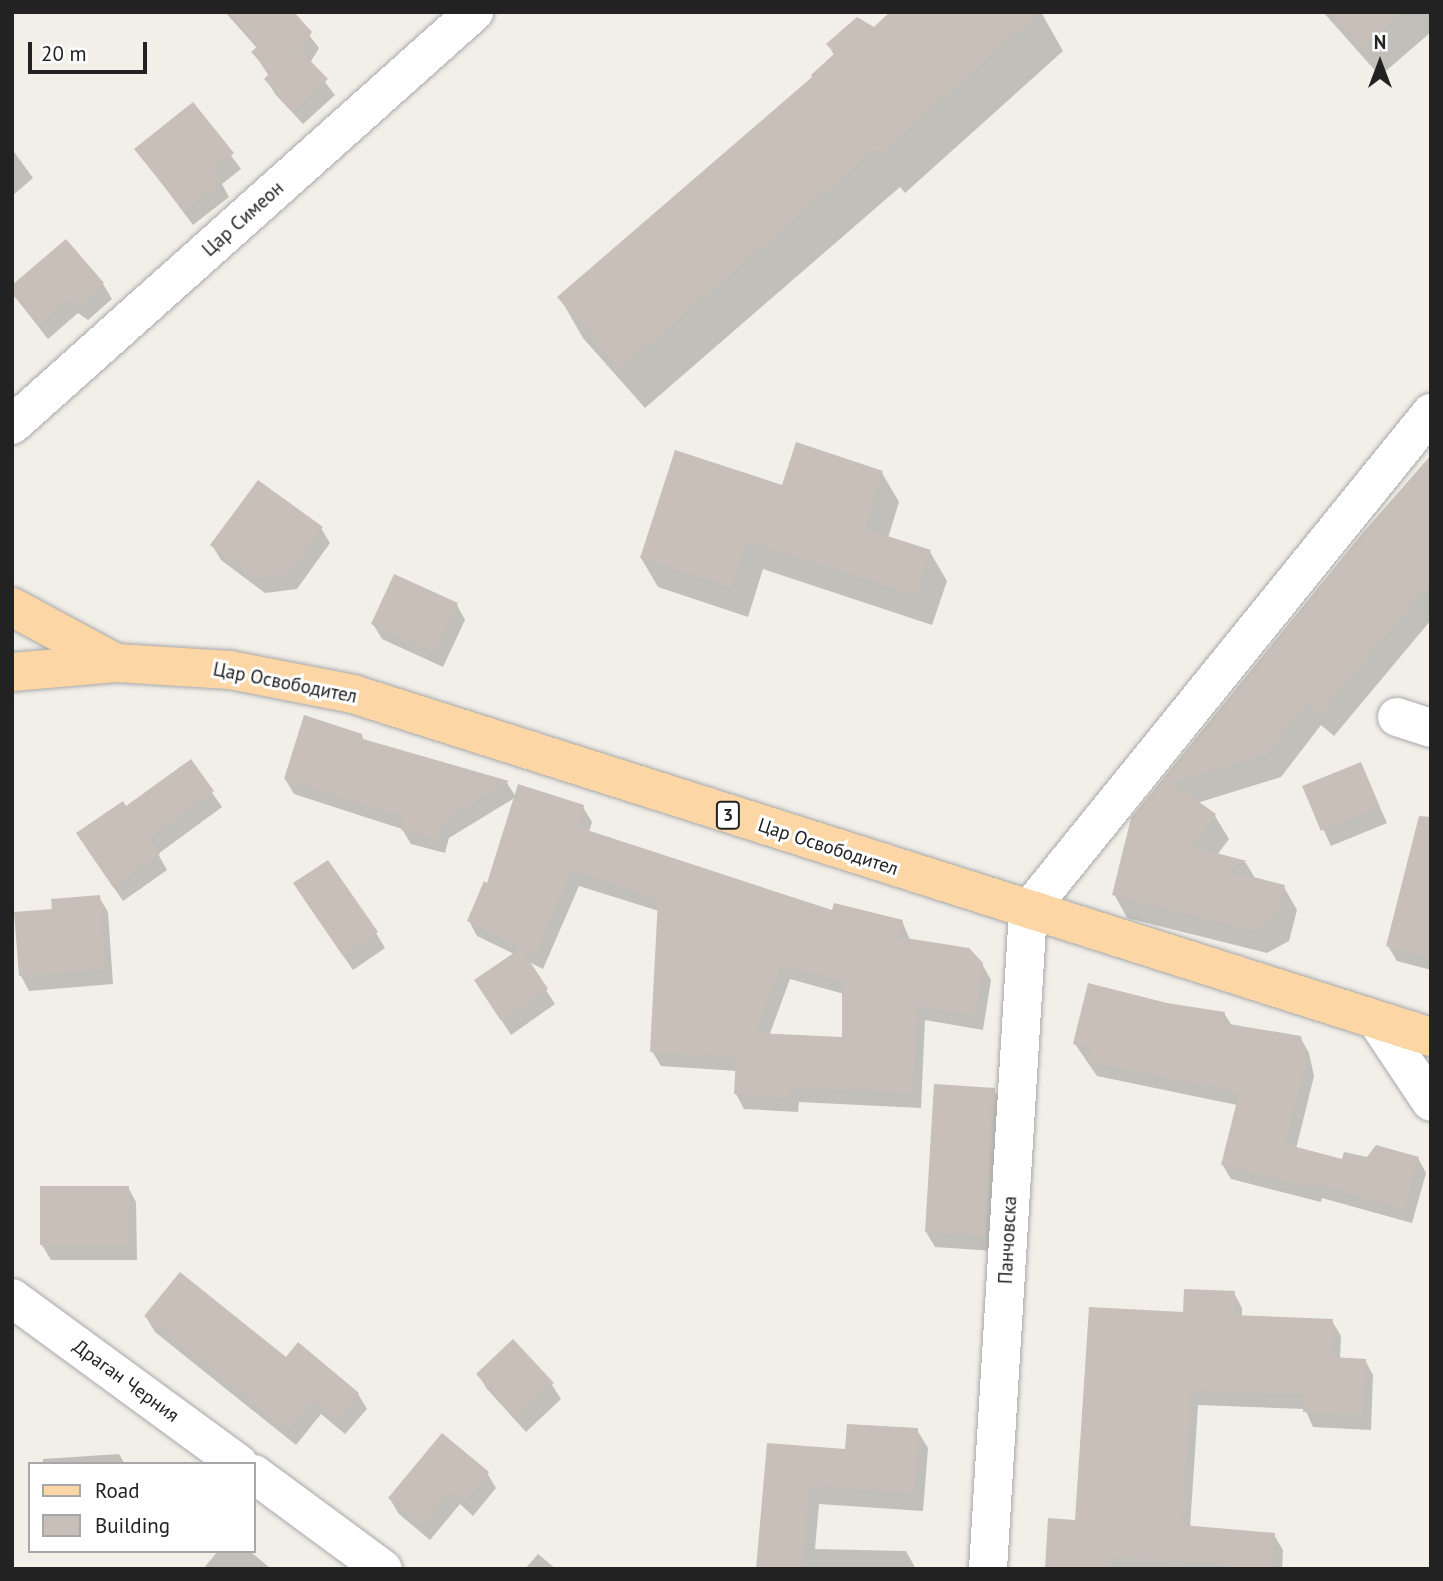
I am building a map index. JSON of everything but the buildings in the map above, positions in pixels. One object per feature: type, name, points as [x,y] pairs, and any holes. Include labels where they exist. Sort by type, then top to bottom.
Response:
[{"type":"main road","points":[[12,607],[116,663]]},
{"type":"main road","name":"Цар Освободител","points":[[12,672],[116,663],[230,670],[353,694],[1028,911],[1431,1037]]},
{"type":"street","name":"Цар Симеон","points":[[12,425],[474,12]]},
{"type":"street","points":[[1028,911],[1431,413]]},
{"type":"street","name":"Панчовска","points":[[988,1569],[1028,911]]},
{"type":"street","points":[[1377,1021],[1431,1102]]},
{"type":"street","name":"Драган Черния","points":[[12,1298],[236,1462]]},
{"type":"street","points":[[256,1475],[383,1569]]}]
